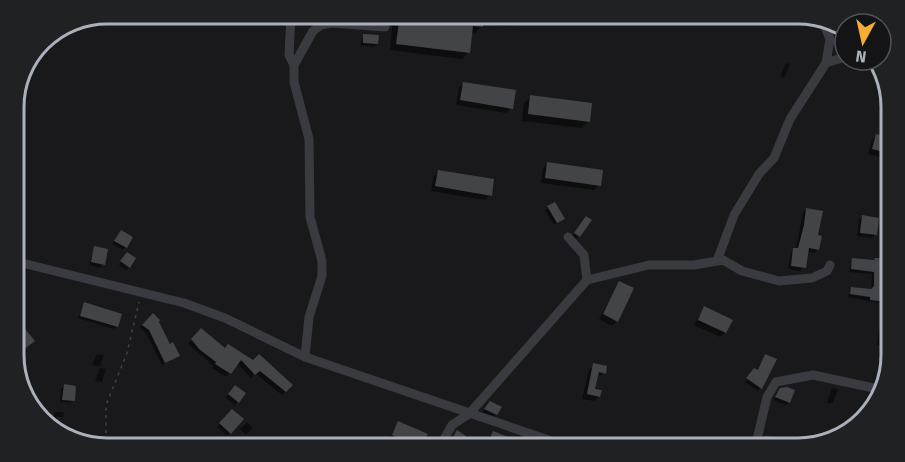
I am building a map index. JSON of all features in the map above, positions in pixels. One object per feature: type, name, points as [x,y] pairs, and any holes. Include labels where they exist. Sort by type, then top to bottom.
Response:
[{"type":"street","points":[[291,24],[289,55],[294,65],[294,82],[309,139],[309,210],[322,261],[322,276],[309,316],[305,357]]},
{"type":"street","points":[[294,65],[313,31],[326,24]]},
{"type":"street","points":[[345,24],[385,27]]},
{"type":"street","points":[[717,261],[734,215],[759,174],[774,158],[790,119],[826,63],[830,39],[826,28]]},
{"type":"street","points":[[826,63],[833,61]]},
{"type":"street","points":[[568,237],[584,255],[587,280]]},
{"type":"street","points":[[445,438],[452,425],[469,414],[587,280],[649,265],[694,265],[723,260],[742,272],[779,281],[812,278],[826,272],[830,266]]},
{"type":"street","points":[[24,263],[141,292],[225,318],[305,357],[542,438]]},
{"type":"street","points":[[757,438],[767,398],[776,382],[813,375],[874,388]]},
{"type":"path","points":[[106,438],[106,405],[126,353],[141,292]]},
{"type":"building","points":[[399,24],[483,24],[483,27],[473,26],[470,53],[396,44]]},
{"type":"building","points":[[363,34],[379,35],[378,44],[363,43]]},
{"type":"building","points":[[463,82],[516,90],[513,109],[460,100]]},
{"type":"building","points":[[530,95],[592,103],[590,122],[528,114]]},
{"type":"building","points":[[876,134],[881,135],[881,151],[872,149]]},
{"type":"building","points":[[547,162],[603,170],[601,186],[545,178]]},
{"type":"building","points":[[438,170],[494,179],[492,196],[435,186]]},
{"type":"building","points":[[555,202],[565,219],[557,223],[547,206]]},
{"type":"building","points":[[806,208],[823,211],[818,235],[822,236],[819,250],[809,248],[806,268],[791,266],[793,248],[798,248]]},
{"type":"building","points":[[862,215],[879,218],[877,235],[860,233]]},
{"type":"building","points":[[586,216],[592,220],[580,237],[574,233]]},
{"type":"building","points":[[121,230],[133,237],[127,248],[114,241]]},
{"type":"building","points":[[94,246],[108,249],[105,265],[91,262]]},
{"type":"building","points":[[127,252],[136,258],[130,268],[120,261]]},
{"type":"building","points":[[852,258],[874,260],[881,258],[881,301],[850,294],[851,287],[871,289],[874,286],[874,272],[851,269]]},
{"type":"building","points":[[619,281],[634,288],[618,322],[603,314]]},
{"type":"building","points":[[84,302],[122,314],[118,327],[80,316]]},
{"type":"building","points":[[704,306],[733,320],[726,333],[698,320]]},
{"type":"building","points":[[153,313],[160,320],[170,344],[173,342],[180,356],[165,363],[149,330],[142,325]]},
{"type":"building","points":[[24,327],[35,341],[24,349]]},
{"type":"building","points":[[201,328],[225,348],[228,344],[253,360],[259,354],[293,385],[286,392],[260,371],[255,375],[241,360],[231,374],[215,364],[216,362],[199,349],[191,339]]},
{"type":"building","points":[[765,354],[777,359],[762,389],[746,378],[754,368],[758,370]]},
{"type":"building","points":[[593,363],[607,366],[606,374],[599,372],[595,389],[602,390],[600,397],[587,394]]},
{"type":"building","points":[[64,384],[76,386],[75,401],[62,400]]},
{"type":"building","points":[[235,385],[246,393],[239,403],[228,394]]},
{"type":"building","points":[[787,387],[795,390],[790,403],[775,397],[780,388]]},
{"type":"building","points":[[490,401],[502,407],[497,415],[484,409]]},
{"type":"building","points":[[232,409],[244,419],[231,434],[219,423]]},
{"type":"building","points":[[398,421],[428,434],[425,438],[398,438],[392,435]]},
{"type":"building","points":[[457,430],[466,436],[465,438],[452,438]]},
{"type":"building","points":[[493,431],[508,437],[508,438],[490,438]]}]
